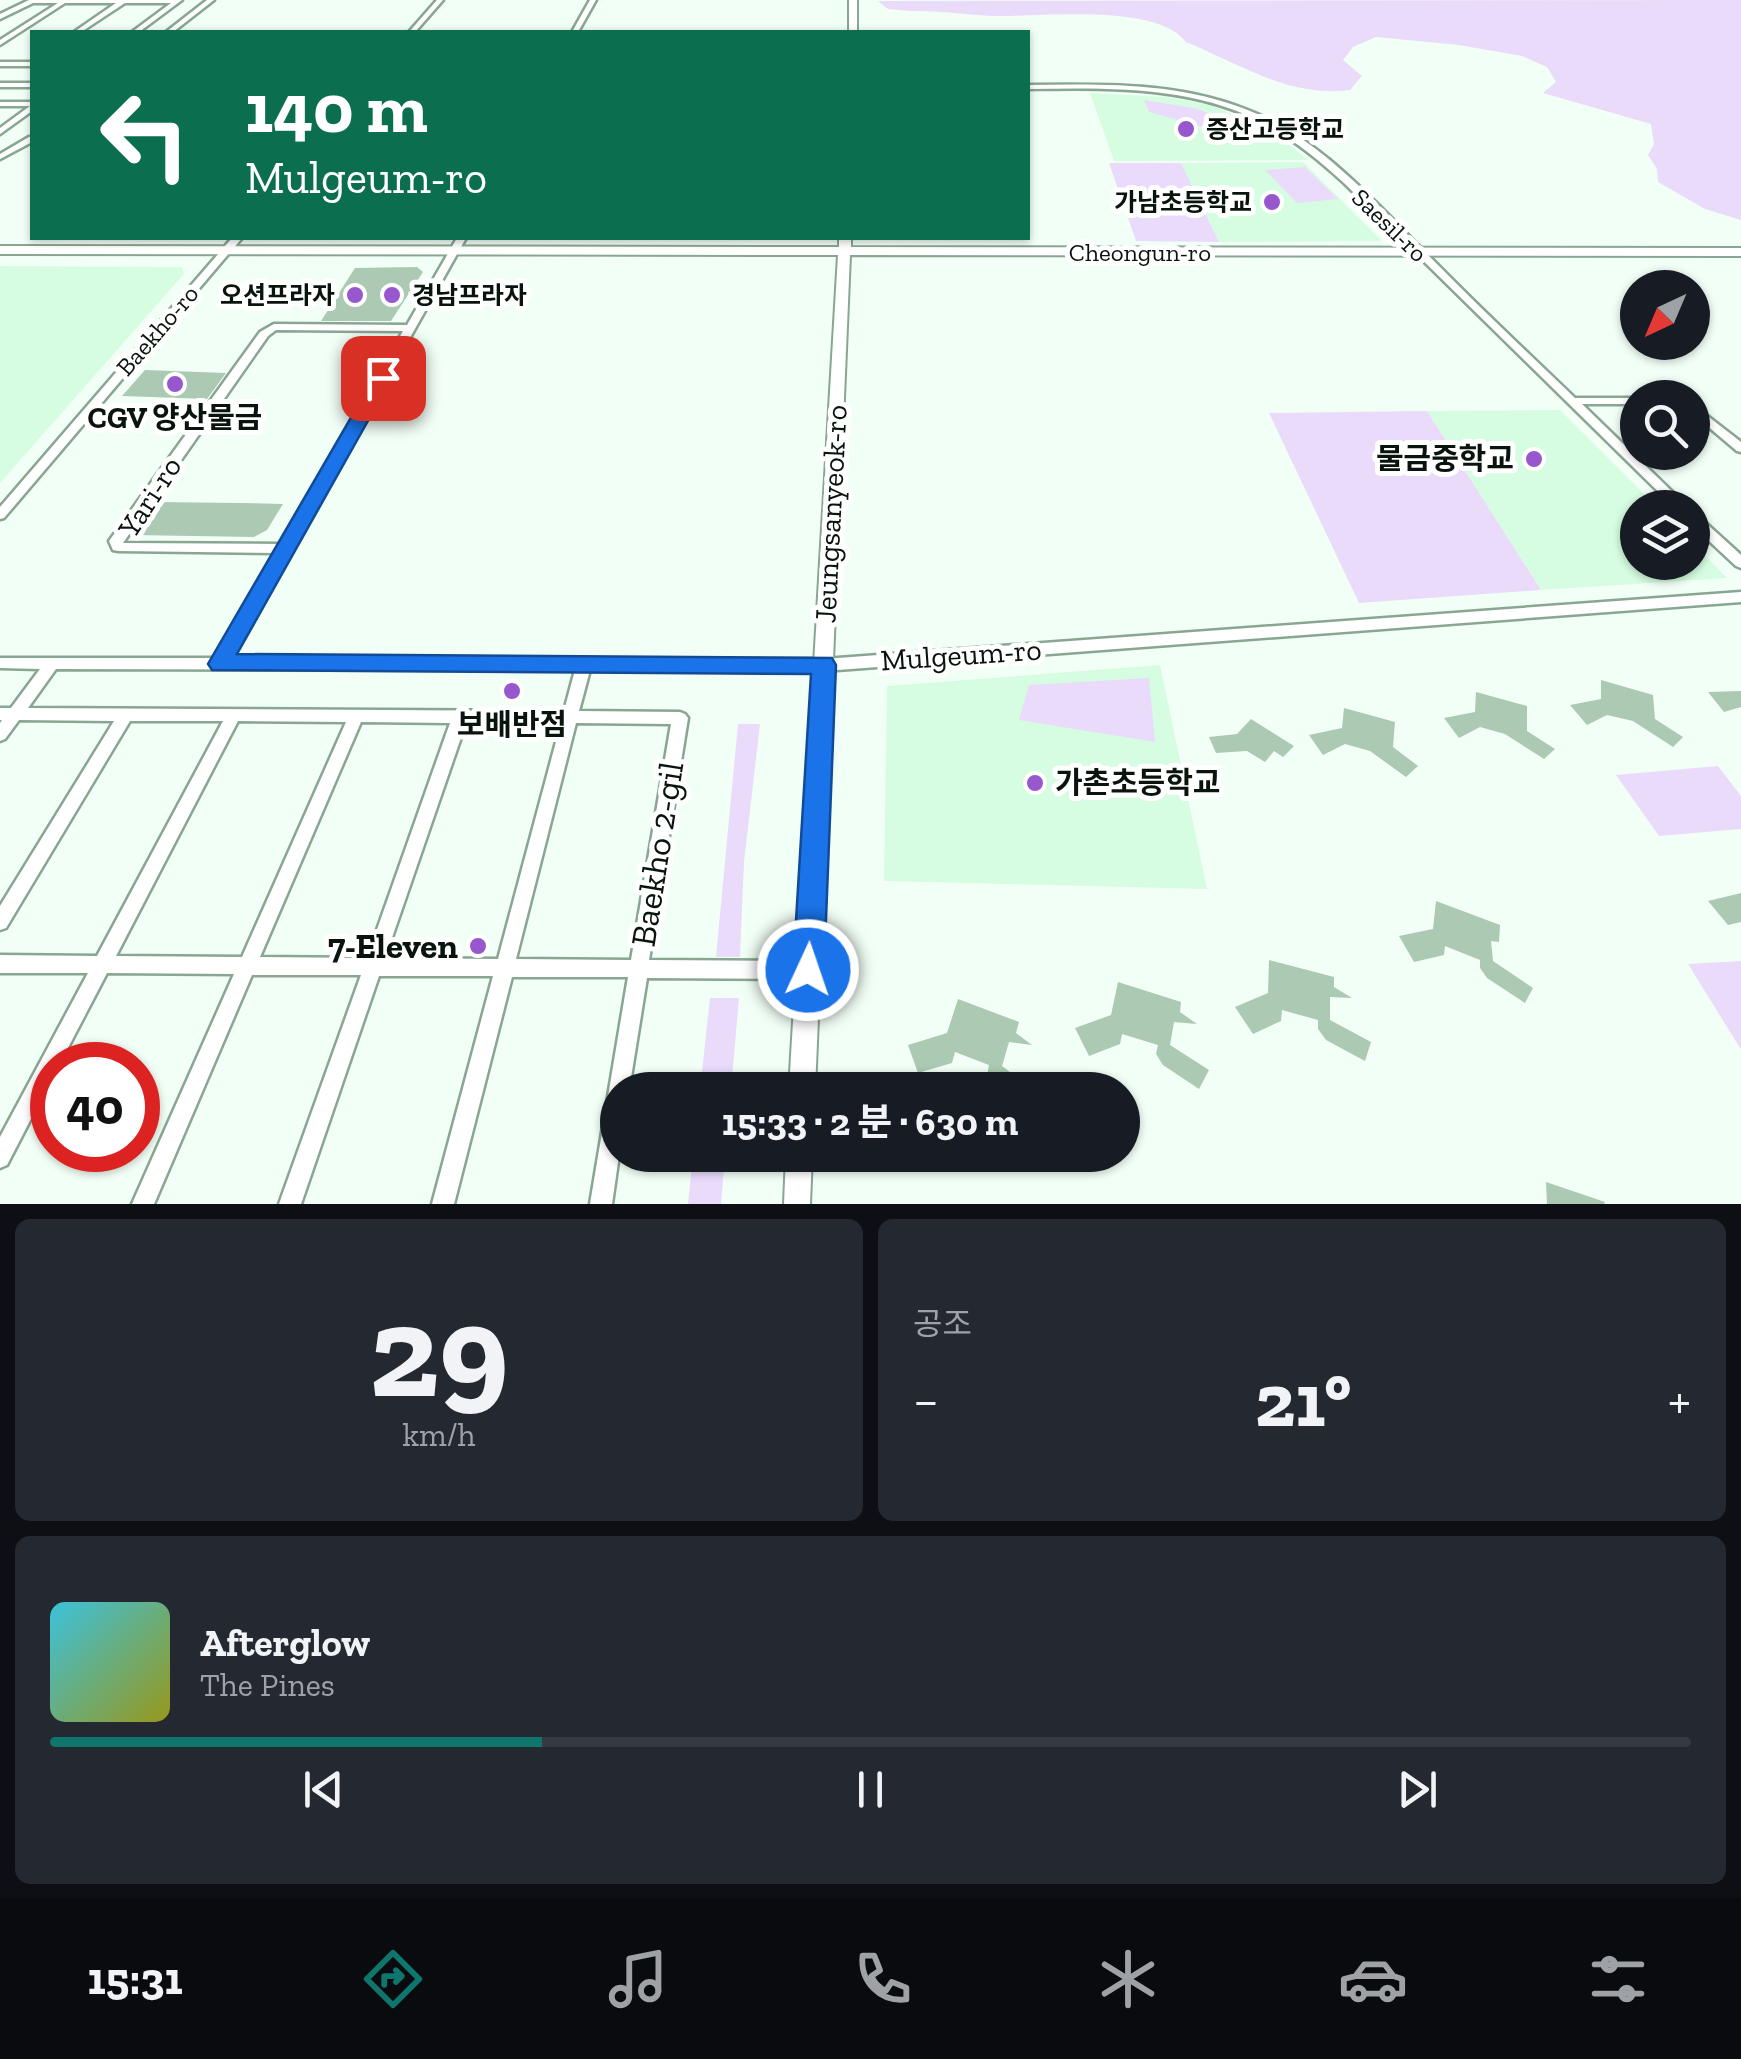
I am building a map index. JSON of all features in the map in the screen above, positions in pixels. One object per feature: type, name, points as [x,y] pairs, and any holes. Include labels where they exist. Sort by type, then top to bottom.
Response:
[{"type":"street","points":[[0,18],[32,1],[178,0]]},
{"type":"street","points":[[138,30],[178,0]]},
{"type":"street","points":[[172,30],[211,0]]},
{"type":"street","points":[[414,30],[440,0]]},
{"type":"street","points":[[576,30],[593,0]]},
{"type":"street","points":[[853,0],[853,30]]},
{"type":"street","points":[[0,43],[66,1]]},
{"type":"street","points":[[80,30],[123,1]]},
{"type":"street","points":[[0,64],[30,64]]},
{"type":"street","points":[[0,85],[30,85]]},
{"type":"street","name":"Saesil-ro","points":[[1030,87],[1152,90],[1200,98],[1247,112],[1300,142],[1664,490]]},
{"type":"street","points":[[0,104],[30,106]]},
{"type":"street","points":[[0,132],[30,108]]},
{"type":"street","points":[[0,122],[14,122]]},
{"type":"street","points":[[0,157],[30,139]]},
{"type":"street","name":"Baekho-ro","points":[[0,515],[235,240]]},
{"type":"street","points":[[220,664],[458,243]]},
{"type":"street","name":"Cheongun-ro","points":[[0,250],[227,250],[458,243],[845,244],[1420,253],[1741,252]]},
{"type":"street","name":"Jeungsanyeok-ro","points":[[803,1072],[845,244]]},
{"type":"street","name":"Yari-ro","points":[[286,549],[118,548],[116,541],[264,334],[274,327],[411,328]]},
{"type":"street","points":[[1571,401],[1620,401]]},
{"type":"street","points":[[1710,422],[1741,448]]},
{"type":"street","points":[[1710,534],[1741,563]]},
{"type":"street","name":"Mulgeum-ro","points":[[0,663],[824,665],[1741,598]]},
{"type":"street","points":[[0,735],[7,714],[52,663]]},
{"type":"street","points":[[444,1204],[584,664]]},
{"type":"street","name":"Baekho 2-gil","points":[[0,964],[638,968],[680,718],[7,714]]},
{"type":"street","points":[[0,922],[126,714]]},
{"type":"street","points":[[0,1158],[234,715]]},
{"type":"street","points":[[143,1204],[356,716]]},
{"type":"street","points":[[290,1204],[460,717]]},
{"type":"street","points":[[622,1072],[638,968],[808,970]]},
{"type":"street","points":[[601,1204],[606,1172]]},
{"type":"street","points":[[797,1204],[798,1172]]},
{"type":"shaded area","points":[[1741,0],[1741,220],[1705,209],[1658,182],[1657,169],[1648,155],[1654,144],[1651,124],[1543,93],[1556,82],[1547,67],[1522,56],[1376,37],[1353,47],[1343,60],[1362,76],[1350,90],[1328,91],[1265,77],[1186,42],[1172,30],[1127,17],[909,11],[888,9],[878,1]]},
{"type":"shaded area","name":"증산고등학교","points":[[1090,93],[1168,97],[1213,106],[1274,132],[1308,160],[1114,161]]},
{"type":"shaded area","points":[[1144,100],[1194,108],[1257,130],[1217,131],[1149,112]]},
{"type":"shaded area","name":"가남초등학교","points":[[1303,162],[1382,241],[1219,242],[1181,163]]},
{"type":"shaded area","points":[[1109,163],[1181,163],[1219,242],[1136,241]]},
{"type":"shaded area","points":[[1305,167],[1338,199],[1297,203],[1265,170]]},
{"type":"shaded area","points":[[0,266],[182,267],[184,274],[0,483]]},
{"type":"shaded area","name":"물금중학교","points":[[1560,410],[1640,490],[1620,490],[1620,580],[1696,580],[1541,590],[1427,411]]},
{"type":"shaded area","points":[[1427,411],[1541,590],[1359,603],[1269,413]]},
{"type":"shaded area","name":"물금중학교","points":[[1710,560],[1727,578],[1710,579]]},
{"type":"shaded area","name":"가촌초등학교","points":[[1160,665],[1207,889],[884,881],[887,686]]},
{"type":"shaded area","points":[[1149,678],[1155,742],[1019,720],[1029,685]]},
{"type":"shaded area","points":[[738,724],[760,724],[744,862],[740,957],[716,957]]},
{"type":"shaded area","points":[[1718,766],[1741,796],[1741,829],[1659,836],[1616,775]]},
{"type":"shaded area","points":[[1741,961],[1741,1048],[1740,1048],[1688,964]]},
{"type":"shaded area","points":[[710,998],[739,998],[733,1072],[702,1072]]},
{"type":"shaded area","points":[[691,1172],[724,1172],[721,1204],[688,1204]]},
{"type":"building","points":[[417,267],[423,272],[391,321],[321,321],[355,268]]},
{"type":"building","name":"CGV 양산물금","points":[[145,370],[226,373],[207,399],[122,396]]},
{"type":"building","points":[[156,502],[283,504],[267,530],[254,537],[133,535]]},
{"type":"building","points":[[1601,680],[1653,695],[1655,719],[1683,737],[1673,747],[1633,721],[1607,715],[1587,725],[1570,705],[1601,699]]},
{"type":"building","points":[[1741,691],[1741,707],[1724,712],[1708,692]]},
{"type":"building","points":[[1476,692],[1527,706],[1527,731],[1555,749],[1544,759],[1505,734],[1480,727],[1459,738],[1444,718],[1475,712]]},
{"type":"building","points":[[1344,708],[1395,722],[1393,747],[1418,766],[1406,777],[1370,751],[1345,744],[1323,755],[1309,735],[1342,728]]},
{"type":"building","points":[[1251,719],[1294,746],[1283,757],[1274,751],[1265,762],[1247,751],[1216,753],[1209,737],[1237,734]]},
{"type":"building","points":[[1741,893],[1741,922],[1728,925],[1708,901]]},
{"type":"building","points":[[1436,901],[1500,925],[1499,942],[1491,941],[1493,961],[1533,988],[1525,1003],[1487,978],[1480,960],[1445,946],[1444,955],[1414,962],[1399,936],[1433,929]]},
{"type":"building","points":[[1269,960],[1334,977],[1334,987],[1352,998],[1330,997],[1330,1020],[1371,1042],[1365,1061],[1326,1040],[1318,1029],[1318,1020],[1282,1010],[1281,1021],[1253,1034],[1235,1007],[1268,993]]},
{"type":"building","points":[[1118,982],[1181,1002],[1180,1012],[1197,1024],[1174,1022],[1170,1045],[1209,1070],[1199,1089],[1163,1065],[1156,1054],[1158,1045],[1122,1034],[1120,1044],[1089,1056],[1075,1028],[1111,1015]]},
{"type":"building","points":[[958,999],[1019,1022],[1016,1033],[1032,1045],[1009,1042],[1002,1066],[1010,1072],[988,1072],[989,1065],[955,1052],[952,1063],[918,1072],[908,1045],[947,1033]]},
{"type":"building","points":[[1546,1182],[1605,1202],[1547,1204]]},
{"type":"place","name":"증산고등학교","points":[[1186,129]]},
{"type":"place","name":"가남초등학교","points":[[1272,202]]},
{"type":"place","name":"오션프라자","points":[[355,295]]},
{"type":"place","name":"경남프라자","points":[[392,295]]},
{"type":"place","name":"CGV 양산물금","points":[[175,384]]},
{"type":"place","name":"물금중학교","points":[[1534,459]]},
{"type":"place","name":"보배반점","points":[[512,691]]},
{"type":"place","name":"가촌초등학교","points":[[1035,783]]},
{"type":"place","name":"7-Eleven","points":[[478,946]]},
{"type":"route","points":[[383,378],[220,664],[824,665],[808,970]]}]
